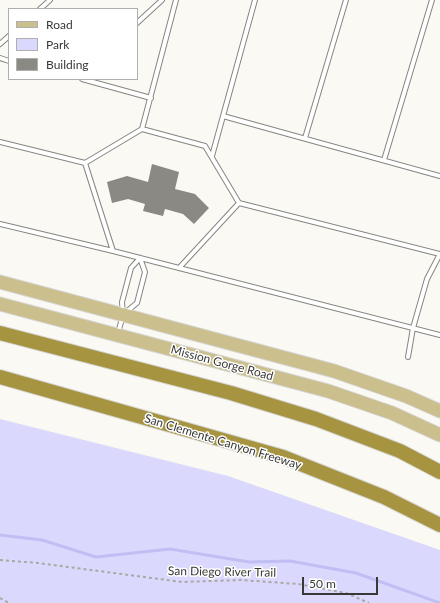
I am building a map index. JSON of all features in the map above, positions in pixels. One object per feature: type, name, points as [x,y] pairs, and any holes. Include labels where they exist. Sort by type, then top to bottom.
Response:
[{"type":"highway","points":[[0,333],[231,393],[316,419],[400,451],[440,472]]},
{"type":"highway","name":"San Clemente Canyon Freeway","points":[[0,377],[283,457],[384,497],[440,525]]},
{"type":"main road","name":"Mission Gorge Road","points":[[0,282],[334,371],[406,396],[440,411]]},
{"type":"main road","name":"Mission Gorge Road","points":[[0,304],[328,391],[392,413],[440,435]]},
{"type":"lane","points":[[41,8],[50,0]]},
{"type":"lane","points":[[138,23],[162,0]]},
{"type":"lane","points":[[0,142],[85,163],[142,129],[176,0]]},
{"type":"lane","points":[[212,156],[255,0]]},
{"type":"lane","points":[[305,138],[346,0]]},
{"type":"lane","points":[[384,160],[432,0]]},
{"type":"lane","points":[[0,44],[8,37]]},
{"type":"lane","points":[[86,80],[151,98]]},
{"type":"lane","points":[[223,116],[440,176]]},
{"type":"lane","points":[[142,129],[205,146],[239,203],[440,254],[427,279],[413,328],[408,357]]},
{"type":"lane","points":[[85,163],[113,251]]},
{"type":"lane","points":[[179,268],[239,203]]},
{"type":"lane","points":[[0,224],[113,251],[440,335]]},
{"type":"lane","points":[[123,315],[137,303],[145,272],[140,258]]},
{"type":"lane","points":[[118,336],[123,315],[122,302],[131,268],[140,258]]},
{"type":"path","name":"San Diego River Trail","points":[[0,560],[38,563],[182,582],[241,580],[298,584],[346,593],[369,603]]},
{"type":"path","points":[[0,598],[9,603]]},
{"type":"green space","points":[[0,419],[228,476],[440,550],[440,603],[0,603]]},
{"type":"building","points":[[152,164],[179,172],[175,189],[195,194],[209,208],[194,224],[183,214],[165,209],[163,216],[143,211],[145,204],[128,199],[112,203],[107,182],[127,176],[148,182]]},
{"type":"waterway","points":[[0,535],[42,540],[96,557],[170,549],[249,562],[290,561],[356,573],[440,603]]}]
